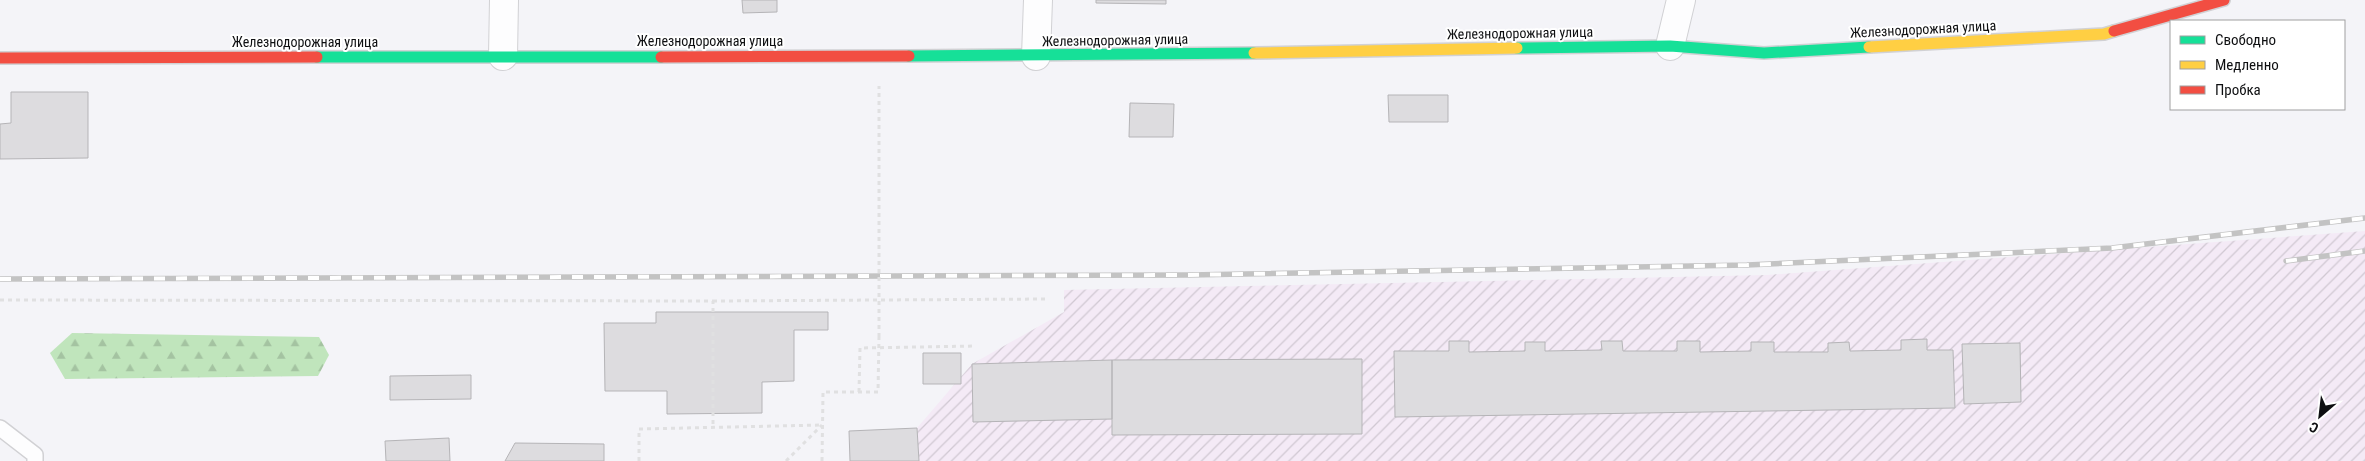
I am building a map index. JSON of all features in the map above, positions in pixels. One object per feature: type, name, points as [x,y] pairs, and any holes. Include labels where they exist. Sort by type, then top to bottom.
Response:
[{"type":"street","points":[[503,56],[504,0]]},
{"type":"street","points":[[1036,56],[1038,0]]},
{"type":"street","points":[[1670,46],[1681,0]]},
{"type":"street","name":"Железнодорожная улица","points":[[0,58],[1036,56],[1670,46],[1764,53],[2104,34],[2224,0]]},
{"type":"lane","points":[[0,428],[35,455],[35,461]]},
{"type":"path","points":[[822,461],[823,392],[878,392],[879,86]]},
{"type":"path","points":[[0,300],[1048,300]]},
{"type":"path","points":[[712,428],[713,301]]},
{"type":"path","points":[[859,392],[860,348],[976,346]]},
{"type":"path","points":[[639,461],[639,429],[822,425]]},
{"type":"path","points":[[786,461],[822,425]]},
{"type":"shaded area","points":[[2365,231],[2365,461],[919,461],[917,428],[972,364],[1064,312],[1064,290],[1767,275]]},
{"type":"green space","points":[[72,333],[319,337],[329,355],[318,376],[65,379],[50,353]]},
{"type":"building","points":[[742,0],[777,0],[777,12],[743,13]]},
{"type":"building","points":[[1096,0],[1166,0],[1166,4],[1096,3]]},
{"type":"building","points":[[11,92],[88,92],[88,158],[0,159],[0,124],[11,123]]},
{"type":"building","points":[[1388,95],[1448,95],[1448,122],[1389,122]]},
{"type":"building","points":[[1130,103],[1174,104],[1173,137],[1129,137]]},
{"type":"building","points":[[656,312],[828,312],[828,330],[794,330],[794,381],[762,382],[762,413],[667,414],[667,391],[605,391],[604,323],[656,323]]},
{"type":"building","points":[[1927,339],[1927,350],[1953,350],[1955,408],[1395,417],[1394,351],[1449,351],[1449,341],[1469,341],[1469,352],[1525,351],[1525,342],[1545,342],[1545,351],[1602,350],[1601,341],[1622,341],[1623,351],[1677,351],[1677,341],[1700,341],[1700,352],[1751,351],[1751,342],[1774,342],[1774,352],[1828,352],[1828,343],[1849,342],[1850,351],[1901,350],[1901,340]]},
{"type":"building","points":[[2020,343],[2021,402],[1964,404],[1962,344]]},
{"type":"building","points":[[923,353],[961,353],[961,384],[923,384]]},
{"type":"building","points":[[1362,359],[1362,434],[1112,435],[1112,360]]},
{"type":"building","points":[[1112,360],[1112,419],[973,422],[972,364]]},
{"type":"building","points":[[471,375],[471,399],[390,400],[390,376]]},
{"type":"building","points":[[917,428],[919,461],[850,461],[849,431]]},
{"type":"building","points":[[449,438],[450,461],[386,461],[385,441]]},
{"type":"building","points":[[515,443],[604,444],[604,461],[505,461]]},
{"type":"railway","points":[[0,279],[1189,275],[1747,265],[2112,248],[2365,218]]},
{"type":"railway","points":[[2286,261],[2365,251]]},
{"type":"traffic: fast","points":[[1517,48],[1670,46],[1764,53],[1869,47]]},
{"type":"traffic: fast","points":[[909,56],[1254,53]]},
{"type":"traffic: fast","points":[[317,57],[661,57]]},
{"type":"traffic: slow","points":[[1869,47],[2104,34],[2114,31]]},
{"type":"traffic: slow","points":[[1254,53],[1517,48]]},
{"type":"traffic: jam","points":[[2114,31],[2224,0]]},
{"type":"traffic: jam","points":[[661,57],[909,56]]},
{"type":"traffic: jam","points":[[0,58],[317,57]]}]
